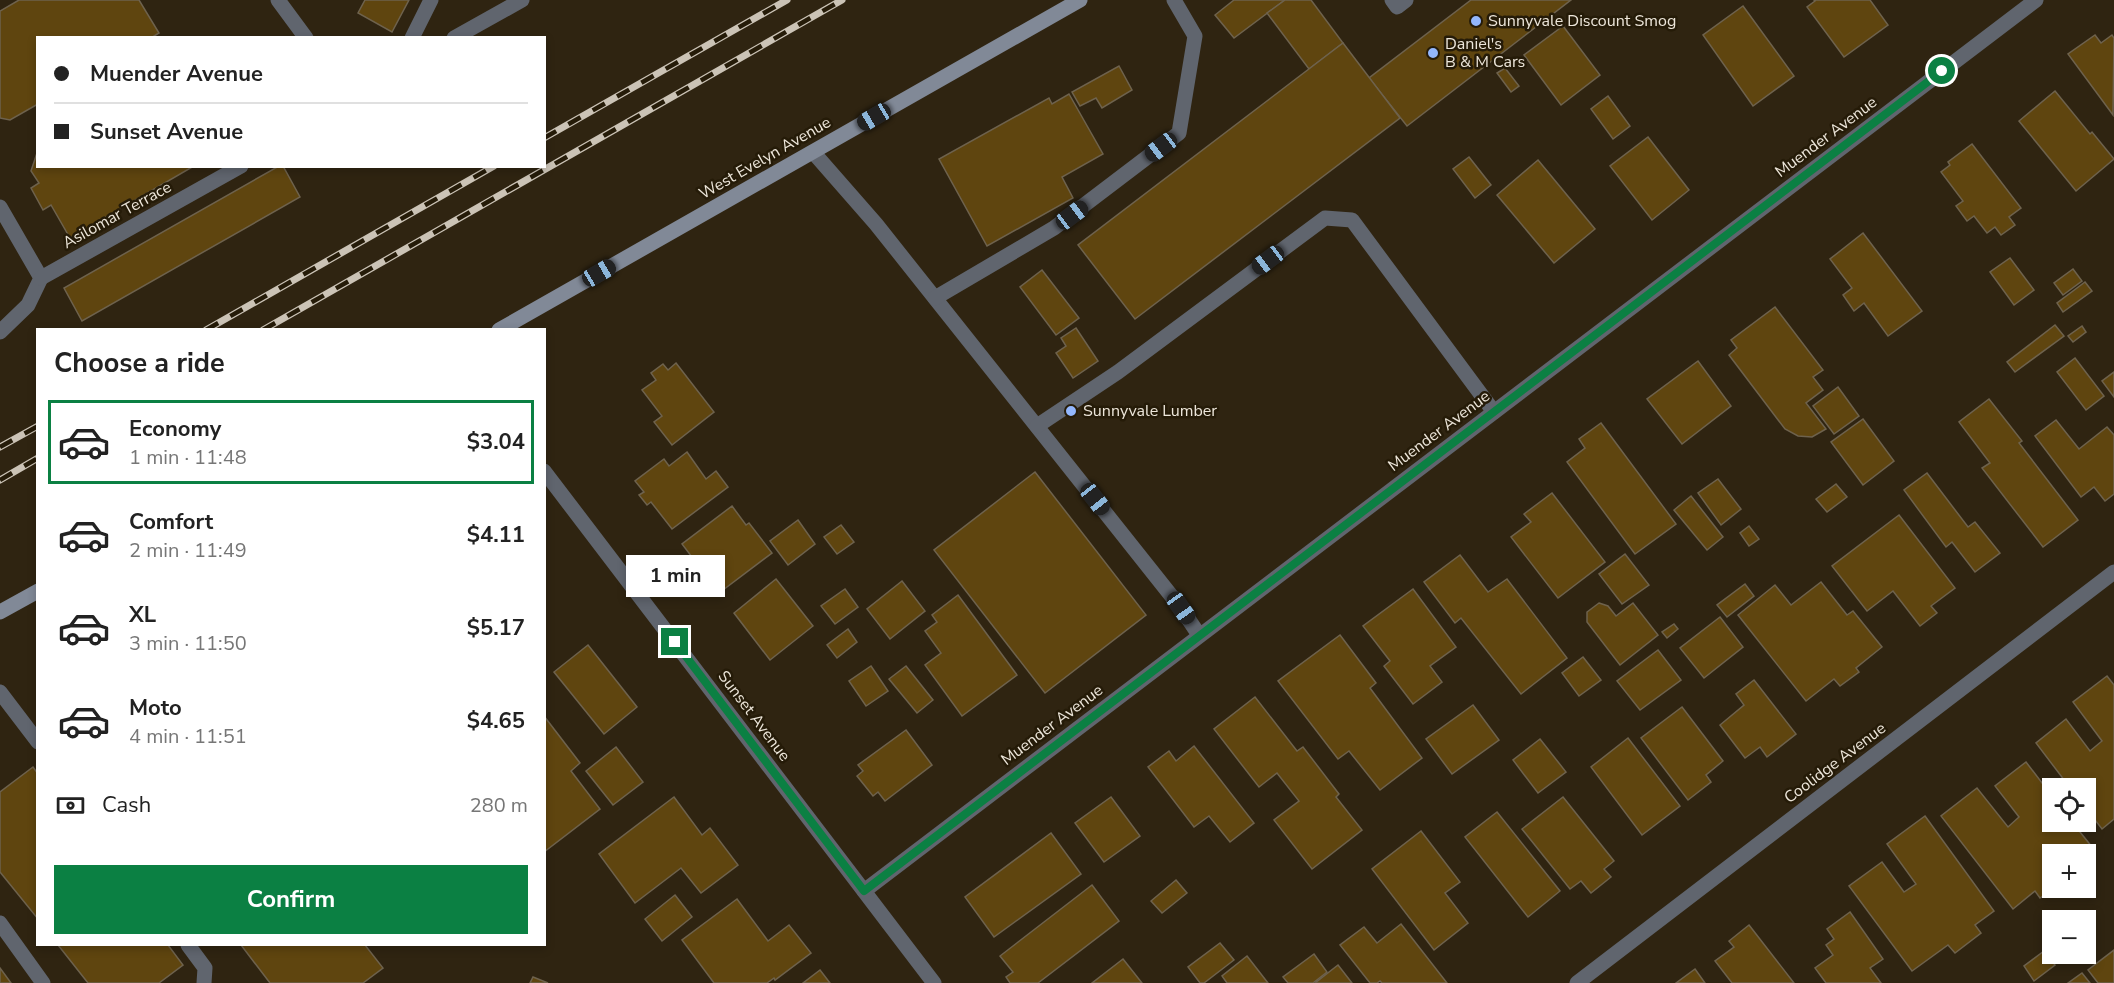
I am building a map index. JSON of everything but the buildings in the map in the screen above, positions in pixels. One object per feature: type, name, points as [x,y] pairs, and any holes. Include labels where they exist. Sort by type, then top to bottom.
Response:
[{"type":"main road","name":"West Evelyn Avenue","points":[[503,328],[1080,0]]},
{"type":"main road","points":[[0,612],[36,592]]},
{"type":"street","points":[[278,0],[305,36]]},
{"type":"street","points":[[413,36],[431,0]]},
{"type":"street","points":[[458,36],[522,0]]},
{"type":"street","points":[[935,298],[1054,228],[1179,134],[1195,36],[1174,0]]},
{"type":"street","name":"Muender Avenue","points":[[864,891],[2036,0]]},
{"type":"street","points":[[813,152],[876,224],[1181,608],[1199,635]]},
{"type":"street","name":"Asilomar Terrace","points":[[41,278],[237,168]]},
{"type":"street","points":[[0,207],[41,278],[28,305],[0,332]]},
{"type":"street","points":[[1037,426],[1118,372],[1325,218],[1352,220],[1494,412]]},
{"type":"street","name":"Sunset Avenue","points":[[546,474],[934,983]]},
{"type":"street","name":"Coolidge Avenue","points":[[1577,983],[2114,572]]},
{"type":"street","points":[[0,692],[36,739]]},
{"type":"street","points":[[0,923],[43,983]]},
{"type":"street","points":[[189,946],[205,968],[204,983]]},
{"type":"railway","points":[[546,137],[787,0]]},
{"type":"railway","points":[[267,328],[842,0]]},
{"type":"railway","points":[[210,328],[490,168]]},
{"type":"railway","points":[[0,447],[36,427]]},
{"type":"railway","points":[[0,480],[36,459]]},
{"type":"place","name":"Sunnyvale Discount Smog","points":[[1476,21]]},
{"type":"place","name":"Daniel's B & M Cars","points":[[1433,53]]},
{"type":"place","name":"Sunnyvale Lumber","points":[[1071,411]]},
{"type":"route","points":[[675,642],[864,891],[1942,71]]}]
